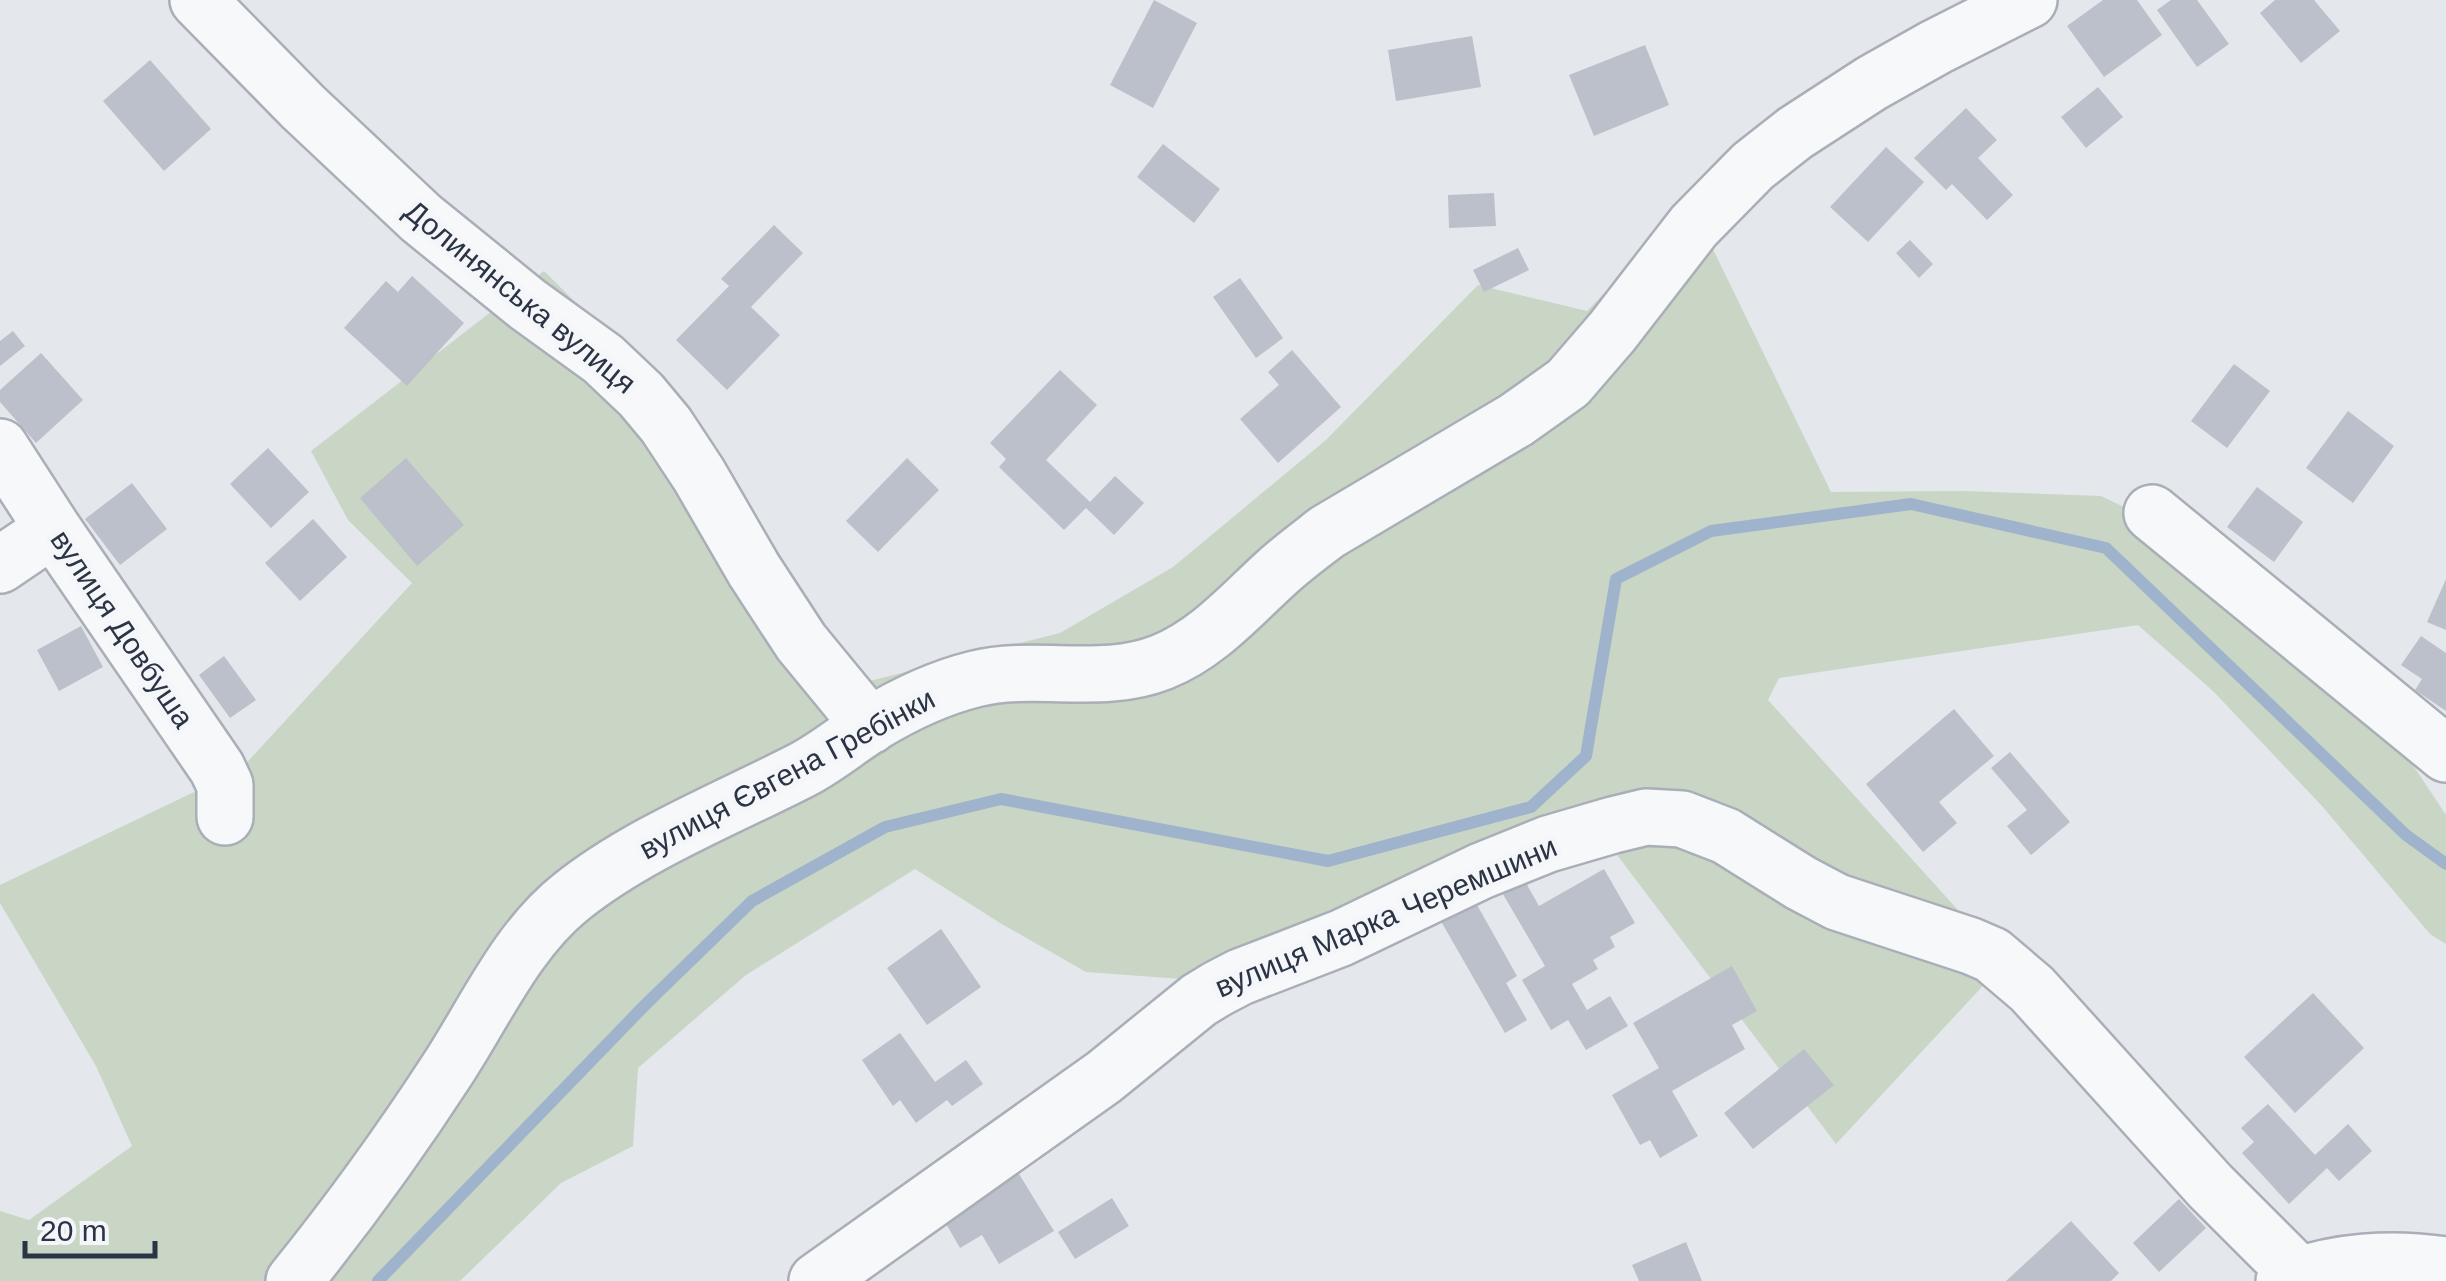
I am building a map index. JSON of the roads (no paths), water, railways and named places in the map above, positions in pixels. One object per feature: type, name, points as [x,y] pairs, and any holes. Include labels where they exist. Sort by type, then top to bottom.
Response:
[{"type":"street","name":"Долинянська вулиця","points":[[198,0],[421,218],[604,360],[641,395],[699,475],[801,642],[870,726]]},
{"type":"street","name":"вулиця Євгена Гребінки","points":[[294,1281],[422,1108],[532,936],[570,898],[642,852],[815,762],[902,708],[948,687],[1013,674],[1140,669],[1205,639],[1327,532],[1516,420],[1568,383],[1694,226],[1753,166],[1794,133],[1872,83],[2029,0]]},
{"type":"street","name":"вулиця Довбуша","points":[[0,447],[217,768],[225,785],[225,817]]},
{"type":"street","points":[[2152,514],[2446,754]]},
{"type":"street","points":[[0,565],[53,529]]},
{"type":"street","name":"вулиця Марка Черемшини","points":[[817,1281],[1104,1077],[1216,988],[1341,938],[1481,870],[1548,844],[1646,817],[1682,819],[1704,827],[1838,902],[1992,955],[2032,989],[2291,1278]]},
{"type":"street","points":[[2291,1278],[2344,1265],[2391,1260],[2446,1265]]},
{"type":"waterway","points":[[378,1281],[645,1005],[752,901],[885,827],[1001,799],[1328,861],[1531,807],[1586,756],[1616,579],[1711,531],[1911,504],[2106,548],[2406,835],[2446,864]]}]
